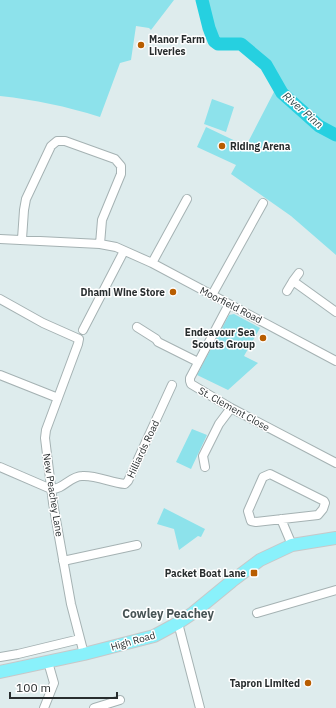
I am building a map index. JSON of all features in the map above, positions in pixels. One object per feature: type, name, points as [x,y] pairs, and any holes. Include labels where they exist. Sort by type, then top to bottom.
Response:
[{"type":"main road","name":"High Road","points":[[0,672],[84,654],[154,636],[178,623],[246,570],[272,554],[292,545],[328,538],[336,538]]},
{"type":"street","points":[[22,239],[26,199],[51,146],[57,141],[65,141],[115,159],[121,166],[121,174],[102,220],[100,244]]},
{"type":"street","points":[[152,263],[187,199]]},
{"type":"street","points":[[212,295],[263,204]]},
{"type":"street","name":"Moorfield Road","points":[[0,239],[22,239],[109,245],[152,263],[336,361]]},
{"type":"street","points":[[83,330],[124,251]]},
{"type":"street","points":[[287,291],[299,273]]},
{"type":"street","points":[[293,281],[336,312]]},
{"type":"street","name":"New Peachey Lane","points":[[0,299],[43,323],[79,339],[46,430],[45,438],[51,489],[71,604],[84,654]]},
{"type":"street","name":"St. Clement Close","points":[[229,304],[190,378],[191,384],[231,408],[336,463]]},
{"type":"street","points":[[137,327],[156,339],[158,342],[198,362]]},
{"type":"street","points":[[0,375],[58,398]]},
{"type":"street","name":"Hilliards Road","points":[[51,489],[59,488],[75,476],[83,475],[123,484],[126,483],[172,385]]},
{"type":"street","points":[[205,467],[203,456],[219,424],[231,408]]},
{"type":"street","points":[[0,467],[51,489]]},
{"type":"street","points":[[266,475],[274,475],[324,501],[325,503],[323,509],[318,515],[281,519],[256,522],[251,521],[249,516],[248,511],[263,477],[266,475]]},
{"type":"street","points":[[281,519],[292,545]]},
{"type":"street","points":[[64,562],[137,545]]},
{"type":"street","points":[[257,613],[336,590]]},
{"type":"street","points":[[178,623],[200,708]]},
{"type":"street","points":[[0,657],[80,639]]},
{"type":"street","points":[[47,707],[54,683],[48,662]]},
{"type":"street","points":[[94,708],[120,700]]},
{"type":"shaded area","points":[[0,0],[174,0],[151,30],[149,28],[136,26],[131,60],[120,63],[100,117],[50,104],[0,96]]},
{"type":"shaded area","points":[[199,0],[336,0],[336,255],[291,216],[231,174],[236,165],[197,147],[206,127],[246,146],[277,86],[263,66],[240,46],[219,47],[212,43]]},
{"type":"shaded area","name":"Riding Arena","points":[[212,99],[234,107],[226,132],[204,124]]},
{"type":"shaded area","points":[[234,314],[260,328],[244,356],[258,363],[228,390],[197,375],[229,315]]},
{"type":"shaded area","points":[[192,429],[207,435],[191,469],[176,462]]},
{"type":"shaded area","points":[[164,508],[205,529],[201,537],[198,536],[179,550],[174,529],[157,524]]},
{"type":"waterway","name":"River Pinn","points":[[202,0],[214,41],[218,44],[241,44],[266,65],[282,93],[319,126],[336,135]]},
{"type":"place","name":"Manor Farm Liveries","points":[[141,45]]},
{"type":"place","name":"Riding Arena","points":[[222,146]]},
{"type":"place","name":"Dhami Wine Store","points":[[173,292]]},
{"type":"place","name":"Endeavour Sea Scouts Group","points":[[263,338]]},
{"type":"place","name":"Packet Boat Lane","points":[[254,573]]},
{"type":"place","name":"Tapron Limited","points":[[308,683]]},
{"type":"district","name":"Cowley Peachey","points":[[168,613]]}]
